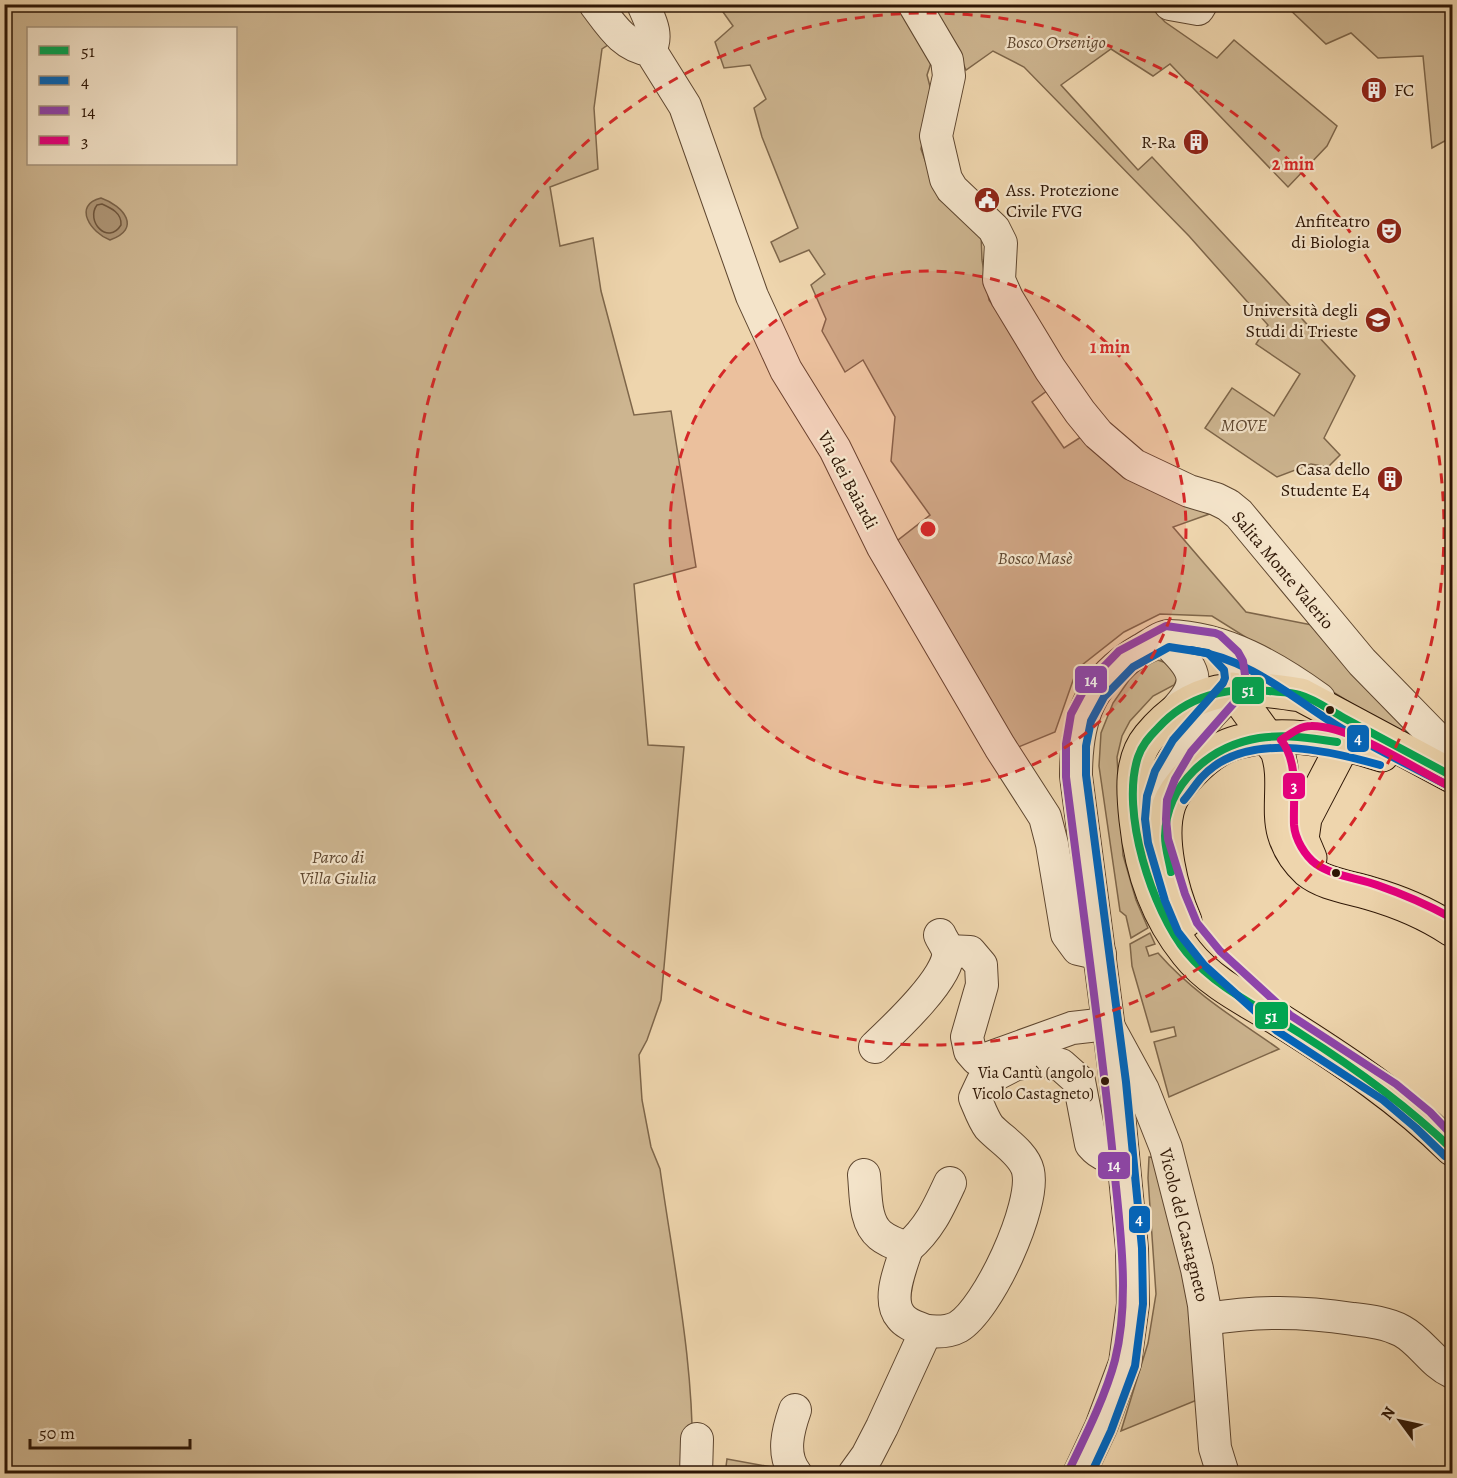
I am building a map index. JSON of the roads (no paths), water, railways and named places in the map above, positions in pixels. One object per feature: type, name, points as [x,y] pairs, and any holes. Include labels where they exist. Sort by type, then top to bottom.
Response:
[{"type":"main road","points":[[1232,689],[1277,751],[1281,762],[1284,831],[1294,856],[1309,872],[1324,880],[1392,901],[1421,913],[1452,930]]},
{"type":"main road","points":[[1349,734],[1301,695],[1232,689],[1205,695],[1176,710],[1162,721],[1145,742],[1136,765],[1132,786],[1137,830],[1147,878],[1165,921],[1188,954],[1213,978],[1389,1092],[1423,1120],[1452,1149]]},
{"type":"main road","points":[[1284,1023],[1212,958],[1188,928],[1175,898],[1165,837],[1169,806],[1183,781],[1204,760],[1224,747],[1237,742],[1266,737],[1286,723],[1311,715],[1349,734],[1452,777]]},
{"type":"main road","points":[[1324,880],[1306,852],[1302,839],[1305,818],[1349,734]]},
{"type":"street","points":[[595,4],[625,41],[639,48],[650,50],[654,43],[654,32],[643,4]]},
{"type":"street","name":"Salita Monte Valerio","points":[[914,4],[947,60],[949,76],[936,136],[946,179],[951,189],[994,229],[1001,243],[999,280],[1007,298],[1050,369],[1080,412],[1098,434],[1134,465],[1171,484],[1216,499],[1239,514],[1362,662],[1448,750],[1452,764]]},
{"type":"street","points":[[1170,4],[1198,9],[1201,4]]},
{"type":"street","name":"Via dei Baiardi","points":[[650,50],[685,106],[752,296],[772,342],[786,370],[835,449],[883,547],[1000,747],[1045,817],[1052,844],[1067,934],[1078,949],[1100,954]]},
{"type":"street","points":[[1079,1473],[1101,1427],[1125,1363],[1133,1304],[1132,1249],[1116,1083],[1076,776],[1076,745],[1081,718],[1095,690],[1126,658],[1167,636],[1213,643],[1267,666],[1297,684],[1349,734]]},
{"type":"street","points":[[1175,898],[1158,841],[1155,819],[1157,798],[1166,775],[1182,746],[1232,689],[1236,679],[1234,666],[1230,659],[1213,643]]},
{"type":"street","points":[[1141,650],[1173,648],[1191,652],[1204,659],[1221,674],[1232,689]]},
{"type":"street","points":[[1173,648],[1188,662],[1194,685],[1176,710]]},
{"type":"street","points":[[875,1047],[903,1020],[940,975],[946,963],[944,943],[970,952],[981,965],[982,985],[967,1037],[970,1051],[977,1059],[986,1059],[1072,1028],[1107,1024]]},
{"type":"street","name":"Vicolo del Castagneto","points":[[1107,1024],[1143,1090],[1166,1148],[1197,1269],[1206,1319],[1215,1448],[1223,1473]]},
{"type":"street","points":[[950,1183],[936,1214],[923,1234],[907,1248],[896,1287],[897,1310],[900,1317],[926,1331],[935,1332],[956,1328],[974,1312],[1000,1271],[1020,1225],[1029,1194],[1028,1170],[1021,1159],[988,1125],[975,1098],[984,1081],[1014,1065],[1039,1059],[1061,1065],[1079,1081],[1091,1144],[1107,1157],[1123,1156]]},
{"type":"street","points":[[864,1175],[867,1208],[872,1224],[880,1235],[907,1248]]},
{"type":"street","points":[[1206,1319],[1280,1312],[1348,1318],[1389,1325],[1405,1333],[1438,1364],[1452,1372]]},
{"type":"street","points":[[854,1473],[877,1437],[926,1331]]},
{"type":"street","points":[[795,1410],[789,1428],[787,1453],[795,1473]]},
{"type":"street","points":[[696,1473],[697,1439]]},
{"type":"water","points":[[101,198],[117,206],[126,218],[125,230],[110,240],[96,231],[86,213],[92,202]]},
{"type":"place","name":"FC","points":[[1374,90]]},
{"type":"place","name":"R-Ra","points":[[1196,142]]},
{"type":"place","name":"Ass. Protezione Civile FVG","points":[[987,200]]},
{"type":"place","name":"Anfiteatro di Biologia","points":[[1389,231]]},
{"type":"place","name":"Università degli Studi di Trieste","points":[[1378,320]]},
{"type":"place","name":"Casa dello Studente E4","points":[[1390,479]]},
{"type":"place","name":"Via Cantù (angolo Vicolo Castagneto)","points":[[1105,1081]]},
{"type":"park label","name":"Bosco Orsenigo","points":[[1056,42]]},
{"type":"park label","name":"MOVE","points":[[1244,425]]},
{"type":"park label","name":"Bosco Masè","points":[[1035,558]]},
{"type":"park label","name":"Parco di Villa Giulia","points":[[338,867]]}]
